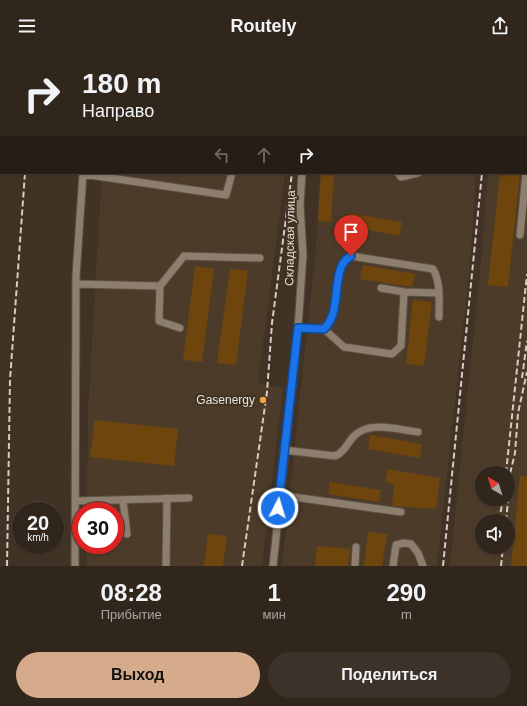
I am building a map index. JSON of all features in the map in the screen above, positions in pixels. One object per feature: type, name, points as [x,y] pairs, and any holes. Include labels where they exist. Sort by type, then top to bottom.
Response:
[{"type":"street","points":[[75,566],[76,284],[83,174]]},
{"type":"street","points":[[90,174],[226,195],[232,174]]},
{"type":"street","name":"Складская улица","points":[[273,566],[279,495],[298,328],[303,255],[300,205],[302,174]]},
{"type":"street","points":[[399,174],[401,177],[414,174]]},
{"type":"street","points":[[520,235],[526,174]]},
{"type":"street","points":[[180,328],[158,321],[160,286],[184,256],[260,258]]},
{"type":"street","points":[[324,329],[329,324],[334,312],[341,267],[344,260],[351,256],[433,269],[436,274],[439,293],[439,317]]},
{"type":"street","points":[[76,284],[160,286]]},
{"type":"street","points":[[381,288],[404,292],[439,293]]},
{"type":"street","points":[[298,328],[324,329],[344,347],[392,354],[401,346],[404,292]]},
{"type":"street","points":[[284,450],[335,456],[340,454],[353,436],[362,430],[373,426],[418,432]]},
{"type":"street","points":[[279,495],[401,512]]},
{"type":"street","points":[[166,566],[167,498]]},
{"type":"street","points":[[75,501],[189,498]]},
{"type":"street","points":[[123,500],[127,534]]},
{"type":"street","points":[[393,566],[396,545],[404,543],[411,544],[418,553],[423,566]]},
{"type":"street","points":[[355,566],[356,547]]},
{"type":"shaded area","points":[[102,174],[285,174],[258,383],[283,388],[262,566],[87,566],[87,554],[124,554],[124,502],[87,502],[88,411]]},
{"type":"shaded area","points":[[320,174],[476,174],[470,264],[437,566],[282,566],[316,247]]},
{"type":"shaded area","points":[[488,174],[527,174],[527,566],[450,566],[481,262]]},
{"type":"building","points":[[321,174],[334,174],[331,222],[318,221]]},
{"type":"building","points":[[500,174],[520,174],[508,287],[488,285]]},
{"type":"building","points":[[350,213],[402,222],[399,236],[347,226]]},
{"type":"building","points":[[363,265],[415,274],[412,287],[360,279]]},
{"type":"building","points":[[195,266],[214,269],[202,362],[183,360]]},
{"type":"building","points":[[230,269],[248,271],[236,365],[217,363]]},
{"type":"building","points":[[413,300],[432,302],[424,366],[406,364]]},
{"type":"building","points":[[95,420],[178,429],[174,466],[90,457]]},
{"type":"building","points":[[370,435],[422,444],[420,458],[368,449]]},
{"type":"building","points":[[388,469],[440,478],[436,509],[392,506],[394,484],[385,482]]},
{"type":"building","points":[[520,476],[527,476],[527,566],[511,566],[512,554],[515,554],[515,526]]},
{"type":"building","points":[[330,482],[381,490],[379,502],[328,494]]},
{"type":"building","points":[[368,532],[387,534],[382,566],[364,566]]},
{"type":"building","points":[[208,534],[227,536],[223,566],[204,566]]},
{"type":"building","points":[[317,546],[350,549],[348,566],[315,566]]},
{"type":"railway","points":[[7,566],[10,380],[25,174]]},
{"type":"railway","points":[[242,566],[267,392],[272,323],[292,174]]},
{"type":"railway","points":[[443,566],[482,174]]},
{"type":"railway","points":[[507,466],[527,274]]},
{"type":"railway","points":[[522,378],[527,341]]},
{"type":"railway","points":[[512,466],[515,453],[518,413],[527,372]]},
{"type":"railway","points":[[500,514],[502,506]]},
{"type":"railway","points":[[507,514],[508,506]]},
{"type":"railway","points":[[501,566],[502,554]]},
{"type":"place","name":"Gasenergy","points":[[263,400]]},
{"type":"route","points":[[278,508],[298,328],[324,329],[329,324],[334,312],[341,267],[344,260],[351,256]]}]
